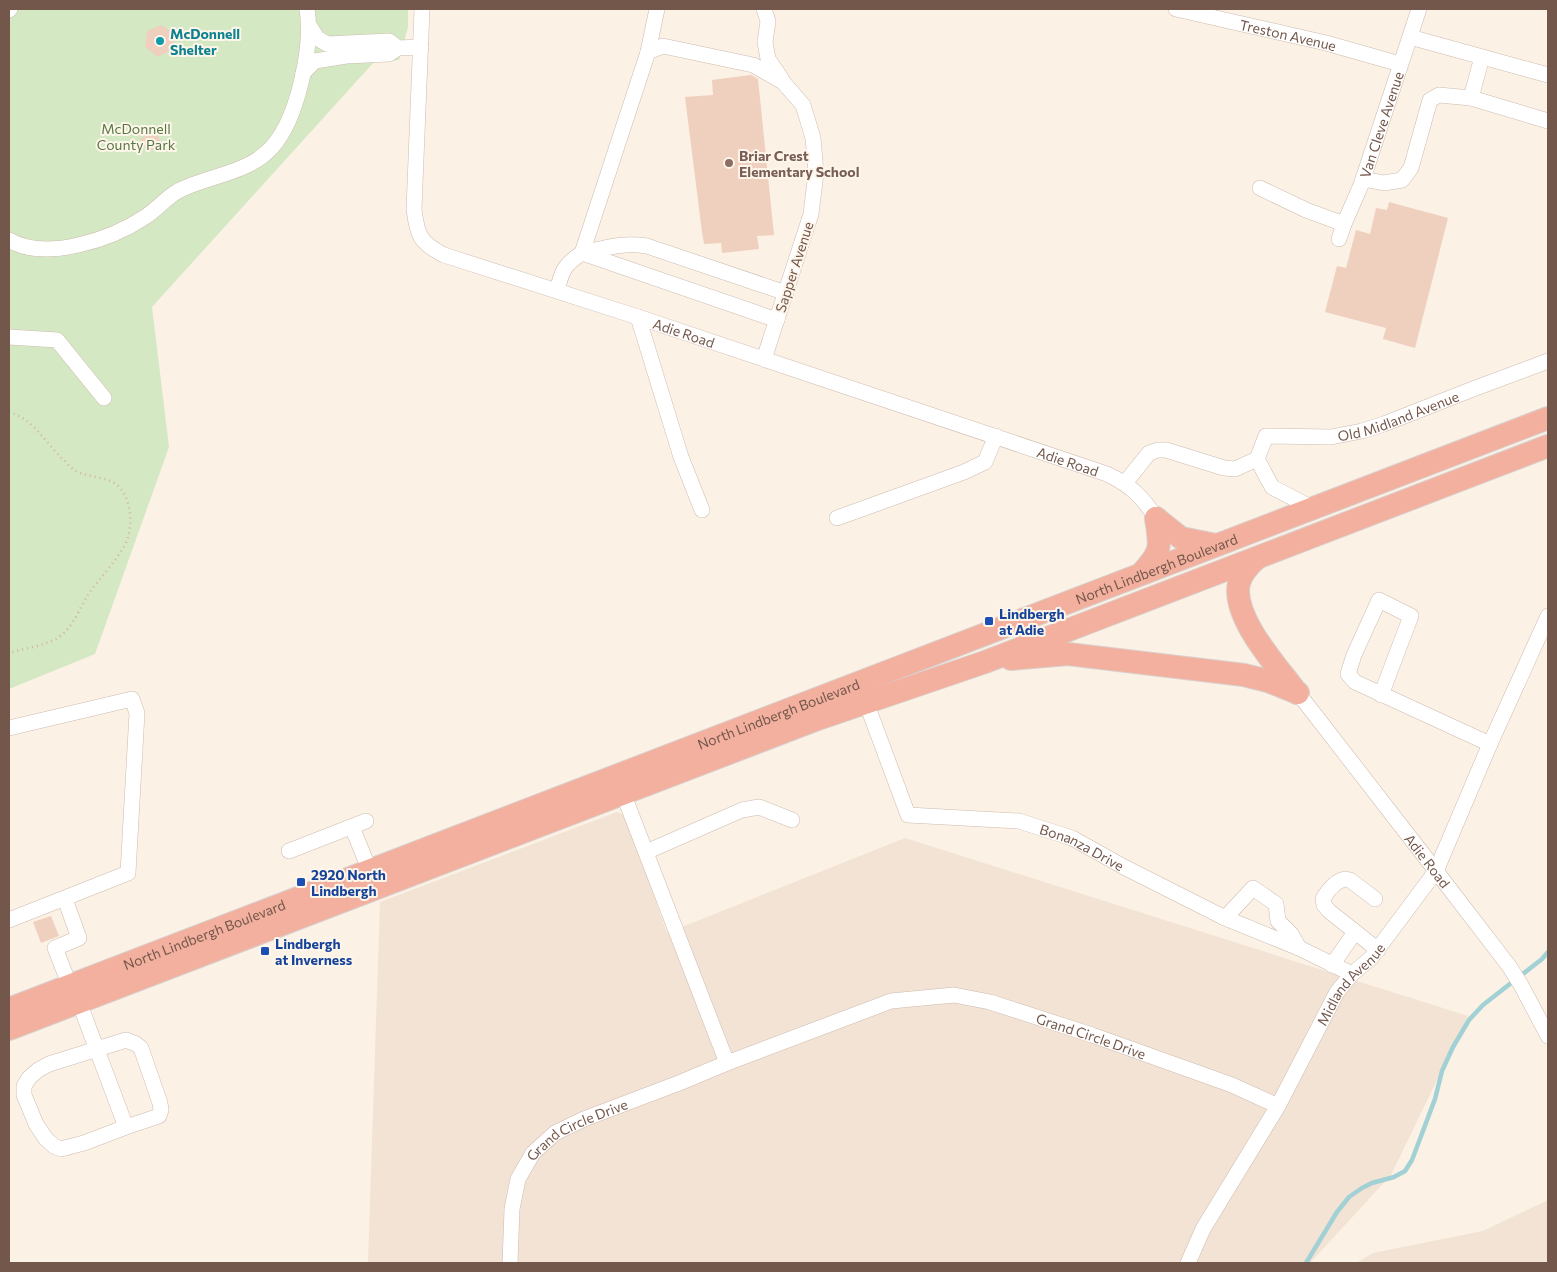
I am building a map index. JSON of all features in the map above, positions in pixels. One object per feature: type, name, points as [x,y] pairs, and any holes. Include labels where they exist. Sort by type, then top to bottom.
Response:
[{"type":"highway","name":"North Lindbergh Boulevard","points":[[9,1029],[75,994],[370,871],[1548,418]]},
{"type":"highway","name":"North Lindbergh Boulevard","points":[[9,1009],[75,994],[623,793],[815,720],[986,662],[1548,446]]},
{"type":"highway","points":[[1156,518],[1181,538],[1216,545]]},
{"type":"highway","points":[[1142,573],[1154,560],[1160,546],[1156,518]]},
{"type":"highway","points":[[1257,558],[1248,566],[1239,583],[1238,597],[1254,635],[1298,694]]},
{"type":"highway","points":[[986,662],[1068,654],[1244,675],[1268,681],[1298,694]]},
{"type":"street","points":[[10,245],[54,249],[92,242],[120,231],[138,221],[177,192],[241,168],[257,159],[273,146],[290,119],[299,92],[309,26],[307,9]]},
{"type":"street","name":"Adie Road","points":[[422,9],[414,209],[419,233],[426,244],[444,255],[638,317],[1107,474],[1125,484],[1142,497],[1156,518]]},
{"type":"street","points":[[582,253],[648,52],[657,9]]},
{"type":"street","points":[[764,9],[768,22],[765,42],[768,59],[783,82]]},
{"type":"street","name":"Treston Avenue","points":[[1176,9],[1326,43],[1400,64]]},
{"type":"street","name":"Van Cleve Avenue","points":[[1260,188],[1306,210],[1341,231],[1363,179],[1419,9]]},
{"type":"street","points":[[309,26],[317,38],[326,44],[389,40],[398,48]]},
{"type":"street","points":[[1410,36],[1548,75]]},
{"type":"street","points":[[648,52],[663,46],[753,65],[783,82]]},
{"type":"street","points":[[302,73],[315,60],[389,54],[398,48],[421,47]]},
{"type":"street","points":[[1471,98],[1482,57]]},
{"type":"street","name":"Sapper Avenue","points":[[764,359],[811,214],[816,173],[813,138],[803,105],[783,82]]},
{"type":"street","points":[[1363,179],[1384,183],[1402,180],[1410,168],[1430,100],[1439,95],[1471,98],[1548,121]]},
{"type":"street","points":[[557,291],[561,274],[569,261],[582,253],[632,244],[647,246],[786,293]]},
{"type":"street","points":[[582,253],[777,320]]},
{"type":"street","points":[[638,317],[681,458],[702,510]]},
{"type":"street","points":[[9,337],[57,340],[104,398]]},
{"type":"street","name":"Old Midland Avenue","points":[[1257,459],[1266,436],[1331,437],[1362,432],[1548,361]]},
{"type":"street","points":[[837,518],[964,472],[985,462],[996,436]]},
{"type":"street","points":[[1125,484],[1149,453],[1158,450],[1166,450],[1224,468],[1235,469],[1257,459],[1272,487],[1312,508]]},
{"type":"street","points":[[1381,695],[1411,616],[1380,600],[1354,655],[1348,674],[1354,682],[1381,695],[1490,744]]},
{"type":"street","name":"Midland Avenue","points":[[1278,1106],[1337,992],[1352,974],[1378,950],[1436,871],[1490,744],[1548,616]]},
{"type":"street","name":"Adie Road","points":[[1298,694],[1508,966],[1521,985],[1548,1036]]},
{"type":"street","points":[[9,728],[132,699],[137,713],[128,873],[9,920]]},
{"type":"street","name":"Bonanza Drive","points":[[866,702],[908,815],[1018,821],[1072,838],[1124,867],[1225,918],[1299,948],[1352,974]]},
{"type":"street","points":[[623,793],[727,1062]]},
{"type":"street","points":[[646,852],[742,810],[759,807],[792,820]]},
{"type":"street","points":[[289,851],[359,824],[370,871]]},
{"type":"street","points":[[1375,898],[1345,878],[1337,882],[1323,899],[1324,905],[1329,911],[1378,950]]},
{"type":"street","points":[[1225,918],[1252,888],[1276,904],[1278,921],[1291,934],[1299,948]]},
{"type":"street","points":[[65,899],[79,938],[55,948],[75,994],[126,1127]]},
{"type":"street","points":[[1332,964],[1355,932]]},
{"type":"street","name":"Grand Circle Drive","points":[[510,1263],[512,1209],[518,1179],[533,1153],[555,1133],[584,1119],[679,1083],[727,1062],[890,1001],[954,995],[990,1002],[1232,1085],[1278,1106]]},
{"type":"street","points":[[126,1040],[136,1044],[140,1048],[161,1110],[159,1116],[153,1119],[126,1127],[84,1143],[61,1149],[54,1146],[36,1124],[24,1095],[24,1086],[29,1078],[38,1070],[49,1064],[126,1040]]},
{"type":"street","points":[[1188,1263],[1203,1229],[1278,1106]]},
{"type":"path","points":[[9,412],[15,413],[30,423],[63,460],[76,471],[112,481],[127,500],[131,520],[128,538],[120,552],[87,596],[75,619],[61,636],[50,642],[9,652]]},
{"type":"shaded area","points":[[617,812],[624,815],[628,823],[667,933],[905,838],[1468,1016],[1391,1175],[1310,1263],[368,1263],[380,902]]},
{"type":"shaded area","points":[[1548,1200],[1548,1263],[1356,1263],[1373,1253],[1483,1231]]},
{"type":"green space","name":"McDonnell County Park","points":[[9,9],[408,9],[408,27],[399,60],[374,62],[152,307],[169,447],[95,654],[9,689]]},
{"type":"building","name":"McDonnell Shelter","points":[[161,25],[175,34],[173,49],[158,57],[145,47],[147,31]]},
{"type":"building","points":[[751,75],[758,79],[774,235],[757,236],[759,249],[722,253],[721,243],[704,244],[685,97],[713,95],[712,80]]},
{"type":"building","points":[[156,132],[162,145],[147,152],[140,139]]},
{"type":"building","points":[[1389,202],[1448,218],[1415,348],[1383,339],[1386,328],[1325,312],[1337,266],[1346,268],[1356,230],[1370,234],[1376,208],[1387,210]]},
{"type":"building","points":[[51,916],[59,936],[41,943],[33,922]]},
{"type":"waterway","points":[[1306,1263],[1337,1212],[1349,1197],[1372,1183],[1394,1177],[1405,1171],[1412,1160],[1435,1099],[1442,1071],[1453,1047],[1469,1020],[1483,1005],[1542,959],[1548,952]]},
{"type":"place","name":"McDonnell Shelter","points":[[160,41]]},
{"type":"place","name":"Briar Crest Elementary School","points":[[729,163]]},
{"type":"place","name":"Lindbergh at Adie","points":[[989,621]]},
{"type":"place","name":"2920 North Lindbergh","points":[[301,882]]},
{"type":"place","name":"Lindbergh at Inverness","points":[[265,951]]}]
